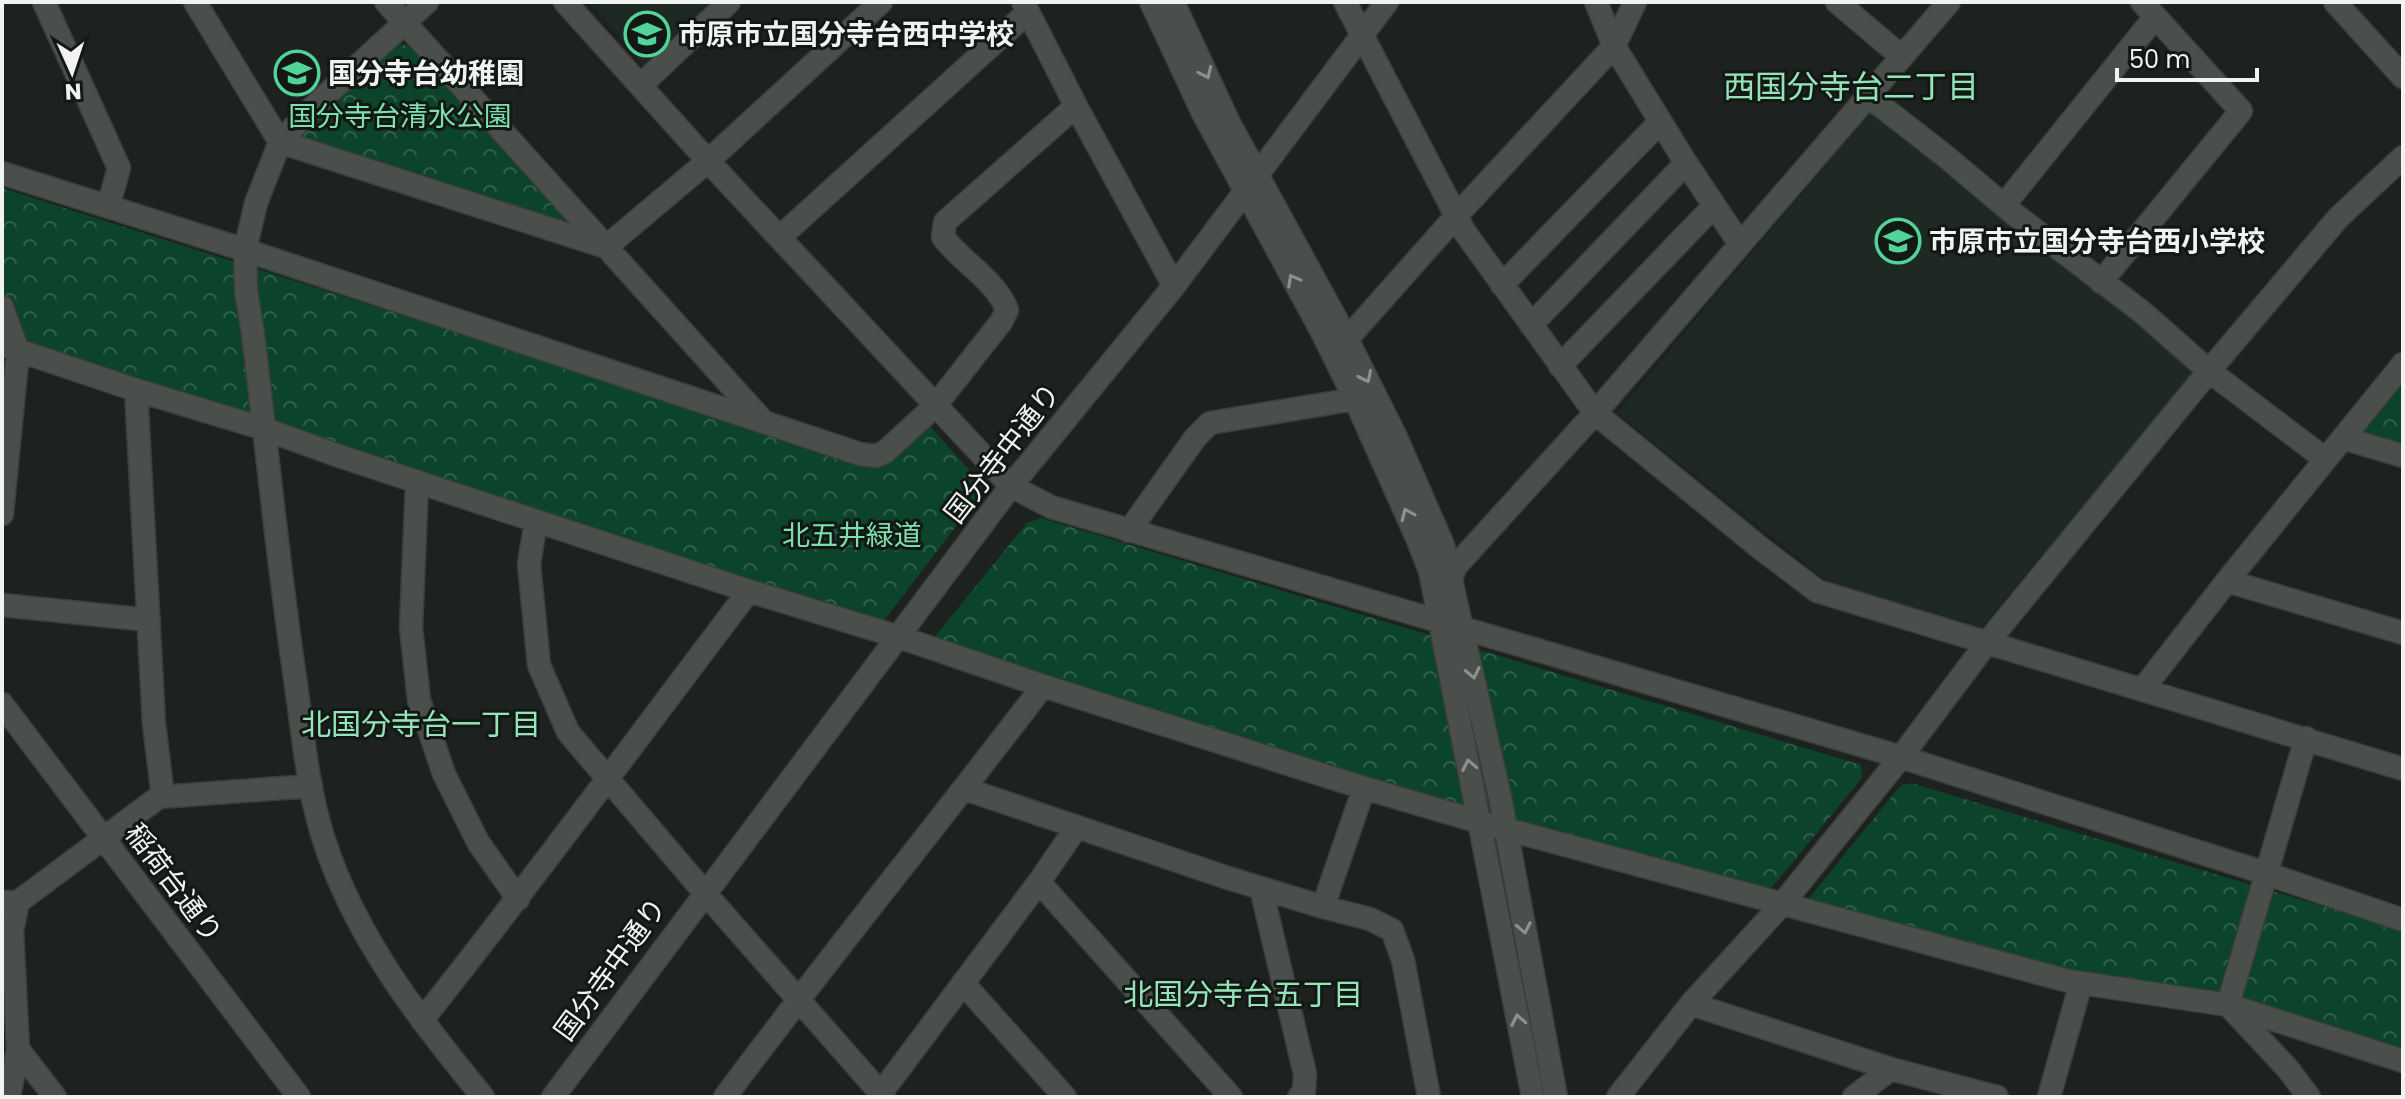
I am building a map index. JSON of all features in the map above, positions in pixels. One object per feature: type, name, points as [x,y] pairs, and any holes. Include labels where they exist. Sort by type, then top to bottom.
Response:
[{"type":"street","points":[[44,2],[119,168],[108,207]]},
{"type":"street","points":[[195,2],[280,142],[606,247]]},
{"type":"street","points":[[386,2],[763,421]]},
{"type":"street","points":[[427,2],[311,109],[280,142],[256,203],[245,250],[246,291],[311,786],[324,840],[348,899],[384,966],[483,1097]]},
{"type":"street","points":[[565,2],[708,161],[1011,486],[1051,507],[1901,757],[2403,920]]},
{"type":"street","points":[[641,85],[729,2]]},
{"type":"street","points":[[606,247],[708,161],[881,2]]},
{"type":"street","points":[[1151,2],[1203,113],[1347,339],[1395,435],[1443,545],[1505,828],[1556,1097]]},
{"type":"street","points":[[1173,2],[1229,123],[1250,183],[1355,399],[1430,571],[1533,1097]]},
{"type":"street","points":[[1345,2],[1464,231],[1595,413],[1817,591],[2403,769]]},
{"type":"street","name":"国分寺中通り","points":[[553,1097],[1011,486],[1174,286],[1387,2]]},
{"type":"street","points":[[1596,2],[1614,46],[1740,244]]},
{"type":"street","points":[[1347,339],[1614,46],[1635,2]]},
{"type":"street","points":[[1837,2],[1902,57]]},
{"type":"street","points":[[1451,580],[1455,567],[1595,413],[1949,2]]},
{"type":"street","points":[[2335,2],[2403,77]]},
{"type":"street","points":[[780,237],[1025,7],[1174,286]]},
{"type":"street","points":[[2004,205],[2149,10],[2241,111],[2101,282]]},
{"type":"street","points":[[1868,96],[2142,312],[2209,371],[2325,459]]},
{"type":"street","points":[[2,173],[245,250],[860,454],[876,456],[885,452],[935,406],[1007,310],[1002,296],[943,237],[945,222],[1076,106]]},
{"type":"street","points":[[1502,285],[1660,122]]},
{"type":"street","points":[[1618,1097],[1691,1004],[1783,903],[1901,757],[1986,644],[2209,371],[2338,218],[2403,157]]},
{"type":"street","points":[[1531,325],[1686,163]]},
{"type":"street","points":[[1560,366],[1714,206]]},
{"type":"street","points":[[2,307],[10,348],[2,514]]},
{"type":"street","points":[[10,348],[265,429],[749,591],[1364,788],[1963,954],[2081,983],[2228,1005],[2403,1061]]},
{"type":"street","points":[[2142,690],[2403,364]]},
{"type":"street","points":[[136,390],[154,724],[163,797]]},
{"type":"street","points":[[1129,531],[1195,438],[1210,423],[1355,399]]},
{"type":"street","points":[[2343,438],[2403,456]]},
{"type":"street","points":[[417,482],[411,628],[419,700],[444,774],[478,842],[518,899]]},
{"type":"street","points":[[536,521],[529,564],[539,665],[568,732],[881,1096],[1076,828]]},
{"type":"street","points":[[2227,581],[2403,633]]},
{"type":"street","points":[[422,1020],[518,899],[749,591]]},
{"type":"street","points":[[2,605],[149,620]]},
{"type":"street","points":[[725,1097],[797,999],[1043,686]]},
{"type":"street","name":"稲荷台通り","points":[[2,704],[299,1097]]},
{"type":"street","points":[[2228,1005],[2306,738]]},
{"type":"street","points":[[9,1097],[18,1049],[10,902],[46,883],[159,797],[311,786]]},
{"type":"street","points":[[1323,907],[1364,788]]},
{"type":"street","points":[[965,789],[1261,888],[1370,919],[1392,930],[1403,960],[1429,1097]]},
{"type":"street","points":[[1039,882],[1231,1097]]},
{"type":"street","points":[[1261,888],[1305,1074],[1304,1091],[1299,1097]]},
{"type":"street","points":[[963,983],[1065,1097]]},
{"type":"street","points":[[2049,1097],[2081,983]]},
{"type":"street","points":[[1691,1004],[1891,1069],[1997,1097]]},
{"type":"street","points":[[2228,1005],[2288,1069],[2309,1097]]},
{"type":"street","points":[[18,1049],[55,1097]]},
{"type":"street","points":[[1854,1097],[1891,1069]]},
{"type":"shaded area","name":"市原市立国分寺台西中学校","points":[[591,2],[710,2],[643,66]]},
{"type":"shaded area","name":"市原市立国分寺台西小学校","points":[[1872,110],[2196,371],[1982,627],[1827,581],[1617,413]]},
{"type":"green space","name":"国分寺台清水公園","points":[[399,44],[409,46],[567,213],[562,224],[303,142],[301,133]]},
{"type":"green space","name":"北五井緑道","points":[[2,188],[880,467],[929,425],[980,482],[982,492],[883,622],[2,334]]},
{"type":"green space","points":[[2403,375],[2403,452],[2360,438],[2359,430]]},
{"type":"green space","name":"北五井緑道","points":[[1041,518],[1861,765],[1862,778],[1769,891],[1363,780],[932,640],[1027,523]]},
{"type":"green space","points":[[1911,783],[2403,930],[2403,1050],[2086,979],[1806,902],[1900,786]]},
{"type":"place","name":"市原市立国分寺台西中学校","points":[[647,34]]},
{"type":"place","name":"国分寺台幼稚園","points":[[297,73]]},
{"type":"place","name":"市原市立国分寺台西小学校","points":[[1898,241]]},
{"type":"district","name":"西国分寺台二丁目","points":[[1851,87]]},
{"type":"district","name":"北国分寺台一丁目","points":[[421,725]]},
{"type":"district","name":"北国分寺台五丁目","points":[[1243,995]]}]
